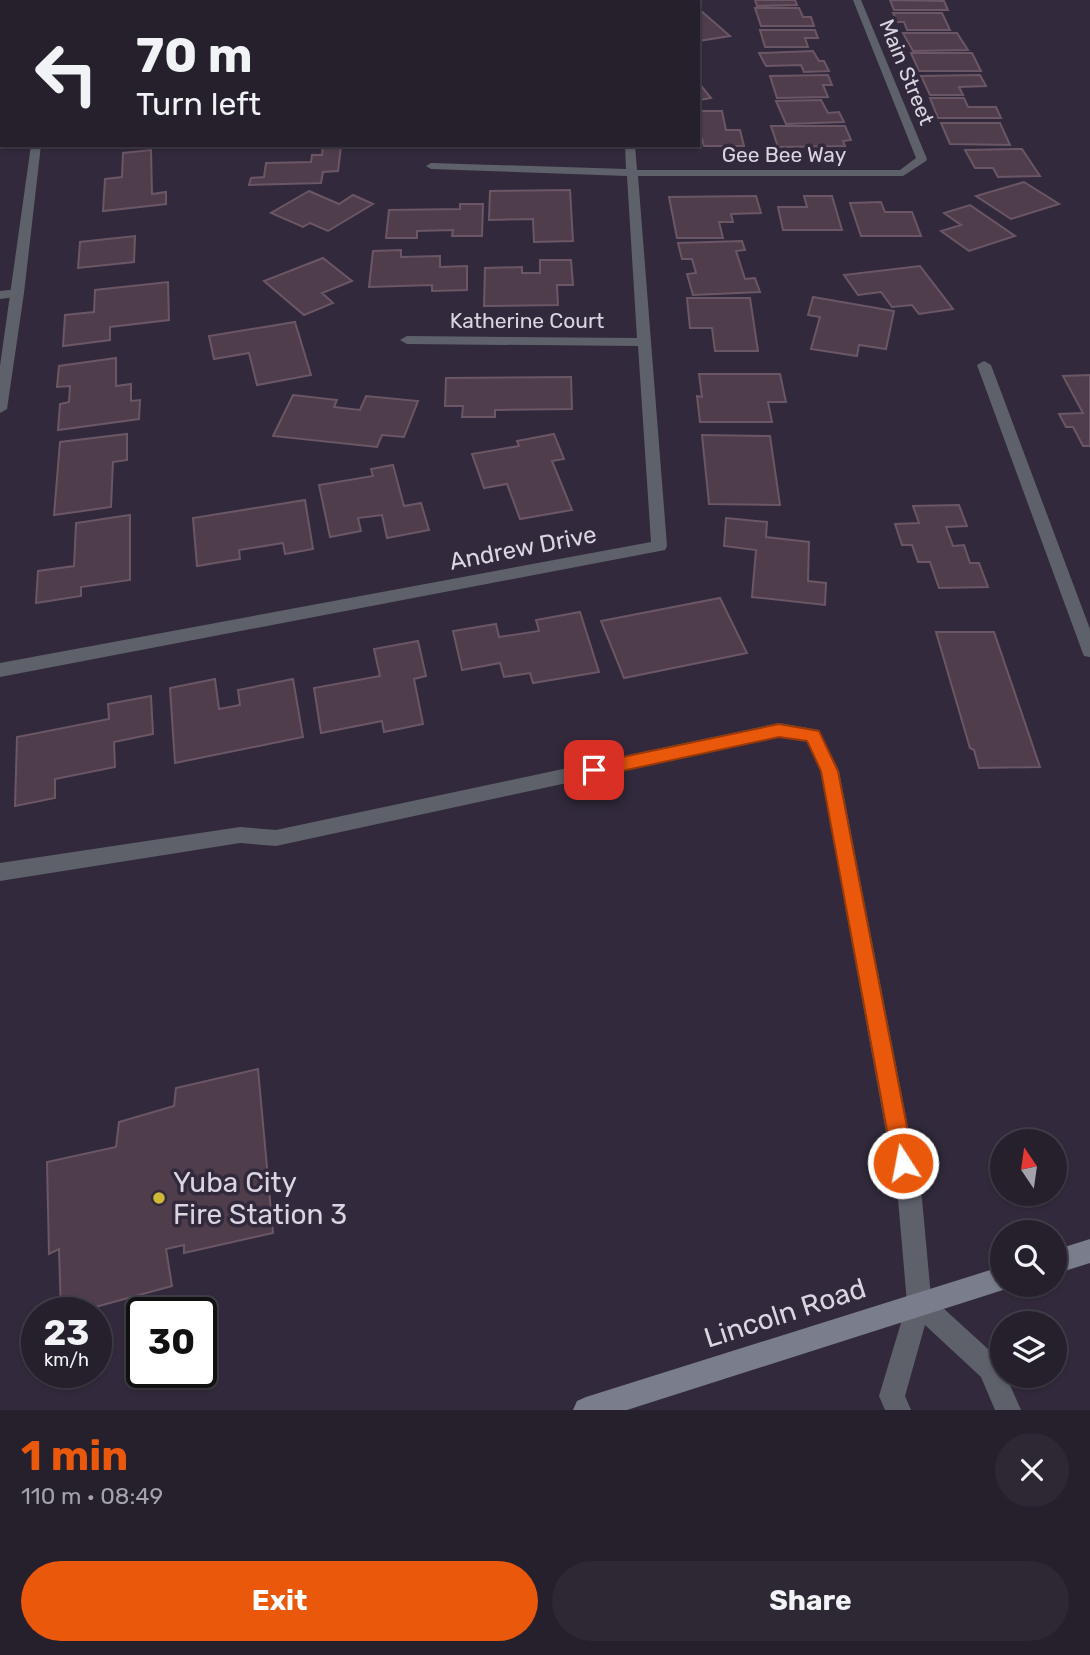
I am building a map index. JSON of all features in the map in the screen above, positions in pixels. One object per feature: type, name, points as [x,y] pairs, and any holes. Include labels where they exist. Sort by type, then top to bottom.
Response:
[{"type":"main road","points":[[1067,1258],[1090,1251]]},
{"type":"main road","name":"Lincoln Road","points":[[586,1410],[990,1282]]},
{"type":"street","name":"Main Street","points":[[857,0],[922,159]]},
{"type":"street","points":[[0,409],[18,293],[36,147]]},
{"type":"street","name":"Andrew Drive","points":[[0,670],[659,546],[631,147]]},
{"type":"street","name":"Gee Bee Way","points":[[431,166],[634,173],[903,173],[922,159]]},
{"type":"street","points":[[0,295],[18,293]]},
{"type":"street","name":"Katherine Court","points":[[407,340],[646,342]]},
{"type":"street","points":[[984,365],[1090,651]]},
{"type":"street","points":[[0,872],[240,835],[276,838],[779,730],[813,735],[830,771],[906,1176],[919,1303],[892,1396],[898,1410]]},
{"type":"street","points":[[919,1303],[990,1368],[1008,1410]]},
{"type":"building","points":[[755,0],[795,0],[797,5],[757,6]]},
{"type":"building","points":[[890,0],[944,1],[948,10],[894,10]]},
{"type":"building","points":[[755,8],[799,8],[803,17],[811,17],[814,26],[761,26]]},
{"type":"building","points":[[700,10],[730,36],[700,41]]},
{"type":"building","points":[[893,13],[942,13],[950,30],[907,30],[904,22],[897,22]]},
{"type":"building","points":[[760,30],[815,30],[818,38],[805,38],[808,47],[765,47]]},
{"type":"building","points":[[903,33],[957,33],[968,50],[913,51]]},
{"type":"building","points":[[813,51],[819,61],[824,61],[829,71],[804,72],[801,65],[766,66],[759,53]]},
{"type":"building","points":[[911,53],[972,53],[981,71],[919,71]]},
{"type":"building","points":[[828,75],[832,85],[823,85],[828,97],[777,98],[770,76]]},
{"type":"building","points":[[980,75],[986,86],[959,87],[963,95],[930,95],[921,76]]},
{"type":"building","points":[[700,84],[711,98],[700,100]]},
{"type":"building","points":[[930,98],[964,98],[968,107],[996,107],[1001,118],[938,118]]},
{"type":"building","points":[[821,100],[828,113],[839,112],[844,122],[786,124],[776,101]]},
{"type":"building","points":[[700,111],[722,111],[726,130],[740,130],[744,146],[704,146]]},
{"type":"building","points":[[941,123],[1000,123],[1010,145],[950,144]]},
{"type":"building","points":[[771,126],[845,126],[851,140],[843,141],[845,146],[778,147]]},
{"type":"building","points":[[323,147],[341,147],[338,171],[323,172],[321,183],[249,185],[251,178],[264,177],[266,163],[311,162],[312,155],[322,155]]},
{"type":"building","points":[[1022,149],[1040,176],[998,177],[993,168],[975,168],[965,150]]},
{"type":"building","points":[[151,150],[152,194],[166,192],[166,204],[103,211],[105,179],[122,177],[123,153]]},
{"type":"building","points":[[1024,182],[1059,204],[1011,219],[976,196]]},
{"type":"building","points":[[570,190],[573,241],[534,242],[533,219],[489,220],[490,191]]},
{"type":"building","points":[[309,191],[339,204],[353,195],[373,204],[328,231],[310,223],[303,227],[271,213]]},
{"type":"building","points":[[756,196],[761,213],[731,214],[733,222],[719,222],[723,238],[677,238],[669,197]]},
{"type":"building","points":[[804,196],[832,196],[842,230],[783,230],[778,207],[807,207]]},
{"type":"building","points":[[881,202],[885,212],[912,212],[921,236],[861,236],[850,203]]},
{"type":"building","points":[[460,204],[483,204],[482,236],[452,236],[453,230],[417,231],[417,238],[386,238],[389,210],[460,209]]},
{"type":"building","points":[[970,205],[1015,236],[969,251],[941,231],[961,225],[944,213]]},
{"type":"building","points":[[135,236],[134,262],[78,268],[80,242]]},
{"type":"building","points":[[742,241],[745,250],[736,251],[745,279],[755,278],[760,292],[693,295],[687,274],[696,273],[692,259],[682,259],[678,243]]},
{"type":"building","points":[[401,250],[401,257],[440,256],[440,267],[467,266],[467,290],[432,291],[432,285],[369,287],[373,251]]},
{"type":"building","points":[[323,258],[352,281],[322,293],[333,303],[304,315],[264,281]]},
{"type":"building","points":[[540,260],[571,260],[573,285],[557,285],[558,305],[484,306],[485,268],[522,267],[522,273],[540,273]]},
{"type":"building","points":[[920,266],[953,309],[919,314],[912,305],[892,307],[881,292],[858,295],[844,275]]},
{"type":"building","points":[[168,282],[169,320],[110,327],[110,340],[63,346],[65,315],[94,312],[95,290]]},
{"type":"building","points":[[813,297],[894,311],[886,349],[859,345],[857,356],[811,349],[820,317],[808,315]]},
{"type":"building","points":[[687,298],[750,298],[758,351],[715,351],[712,328],[690,328]]},
{"type":"building","points":[[295,322],[311,375],[257,385],[249,353],[214,359],[209,336]]},
{"type":"building","points":[[116,358],[116,386],[131,384],[131,401],[140,400],[139,419],[58,430],[60,404],[69,402],[70,386],[57,387],[59,366]]},
{"type":"building","points":[[699,374],[780,374],[786,402],[768,402],[772,422],[700,422],[697,396],[702,397]]},
{"type":"building","points":[[1090,375],[1090,446],[1083,446],[1073,427],[1066,427],[1059,414],[1083,413],[1063,376]]},
{"type":"building","points":[[571,377],[572,409],[495,410],[495,417],[462,417],[463,406],[445,406],[446,378]]},
{"type":"building","points":[[293,395],[337,400],[334,407],[360,410],[366,396],[418,401],[404,437],[382,435],[377,447],[273,436]]},
{"type":"building","points":[[127,434],[127,460],[113,462],[111,507],[54,515],[60,442]]},
{"type":"building","points":[[554,434],[564,459],[552,461],[572,510],[520,519],[507,484],[484,488],[472,454],[519,446],[517,441]]},
{"type":"building","points":[[702,435],[770,436],[780,505],[709,504]]},
{"type":"building","points":[[393,465],[404,506],[421,503],[429,530],[387,538],[382,515],[358,518],[361,531],[330,537],[319,485],[373,476],[371,469]]},
{"type":"building","points":[[305,500],[313,549],[285,554],[283,543],[239,550],[240,559],[197,566],[193,518]]},
{"type":"building","points":[[959,505],[967,526],[946,527],[953,546],[964,545],[970,563],[979,563],[988,587],[939,588],[930,562],[918,562],[912,545],[902,545],[895,524],[919,523],[913,506]]},
{"type":"building","points":[[130,515],[130,580],[81,587],[81,596],[36,603],[38,571],[74,566],[76,523]]},
{"type":"building","points":[[726,518],[767,522],[766,537],[809,542],[808,581],[826,583],[825,605],[752,597],[756,550],[724,546]]},
{"type":"building","points":[[720,598],[747,653],[624,678],[601,621]]},
{"type":"building","points":[[580,612],[599,672],[533,683],[530,673],[504,677],[500,663],[462,670],[453,631],[496,624],[499,637],[539,631],[536,620]]},
{"type":"building","points":[[936,632],[994,632],[1040,767],[979,768],[974,750],[970,748]]},
{"type":"building","points":[[418,641],[426,676],[414,679],[423,724],[384,732],[382,721],[321,733],[314,688],[380,676],[374,649]]},
{"type":"building","points":[[215,679],[219,709],[240,705],[238,690],[293,679],[303,737],[175,763],[170,688]]},
{"type":"building","points":[[151,696],[153,734],[114,742],[115,767],[55,779],[55,798],[15,806],[17,737],[109,719],[108,704]]},
{"type":"building","name":"Yuba City Fire Station 3","points":[[258,1069],[273,1233],[184,1253],[184,1245],[166,1249],[172,1286],[112,1302],[112,1297],[61,1297],[59,1249],[49,1254],[47,1162],[116,1147],[119,1122],[174,1106],[176,1088]]},
{"type":"place","name":"Yuba City Fire Station 3","points":[[159,1198]]},
{"type":"route","points":[[594,770],[779,730],[813,735],[830,771],[903,1163]]}]
